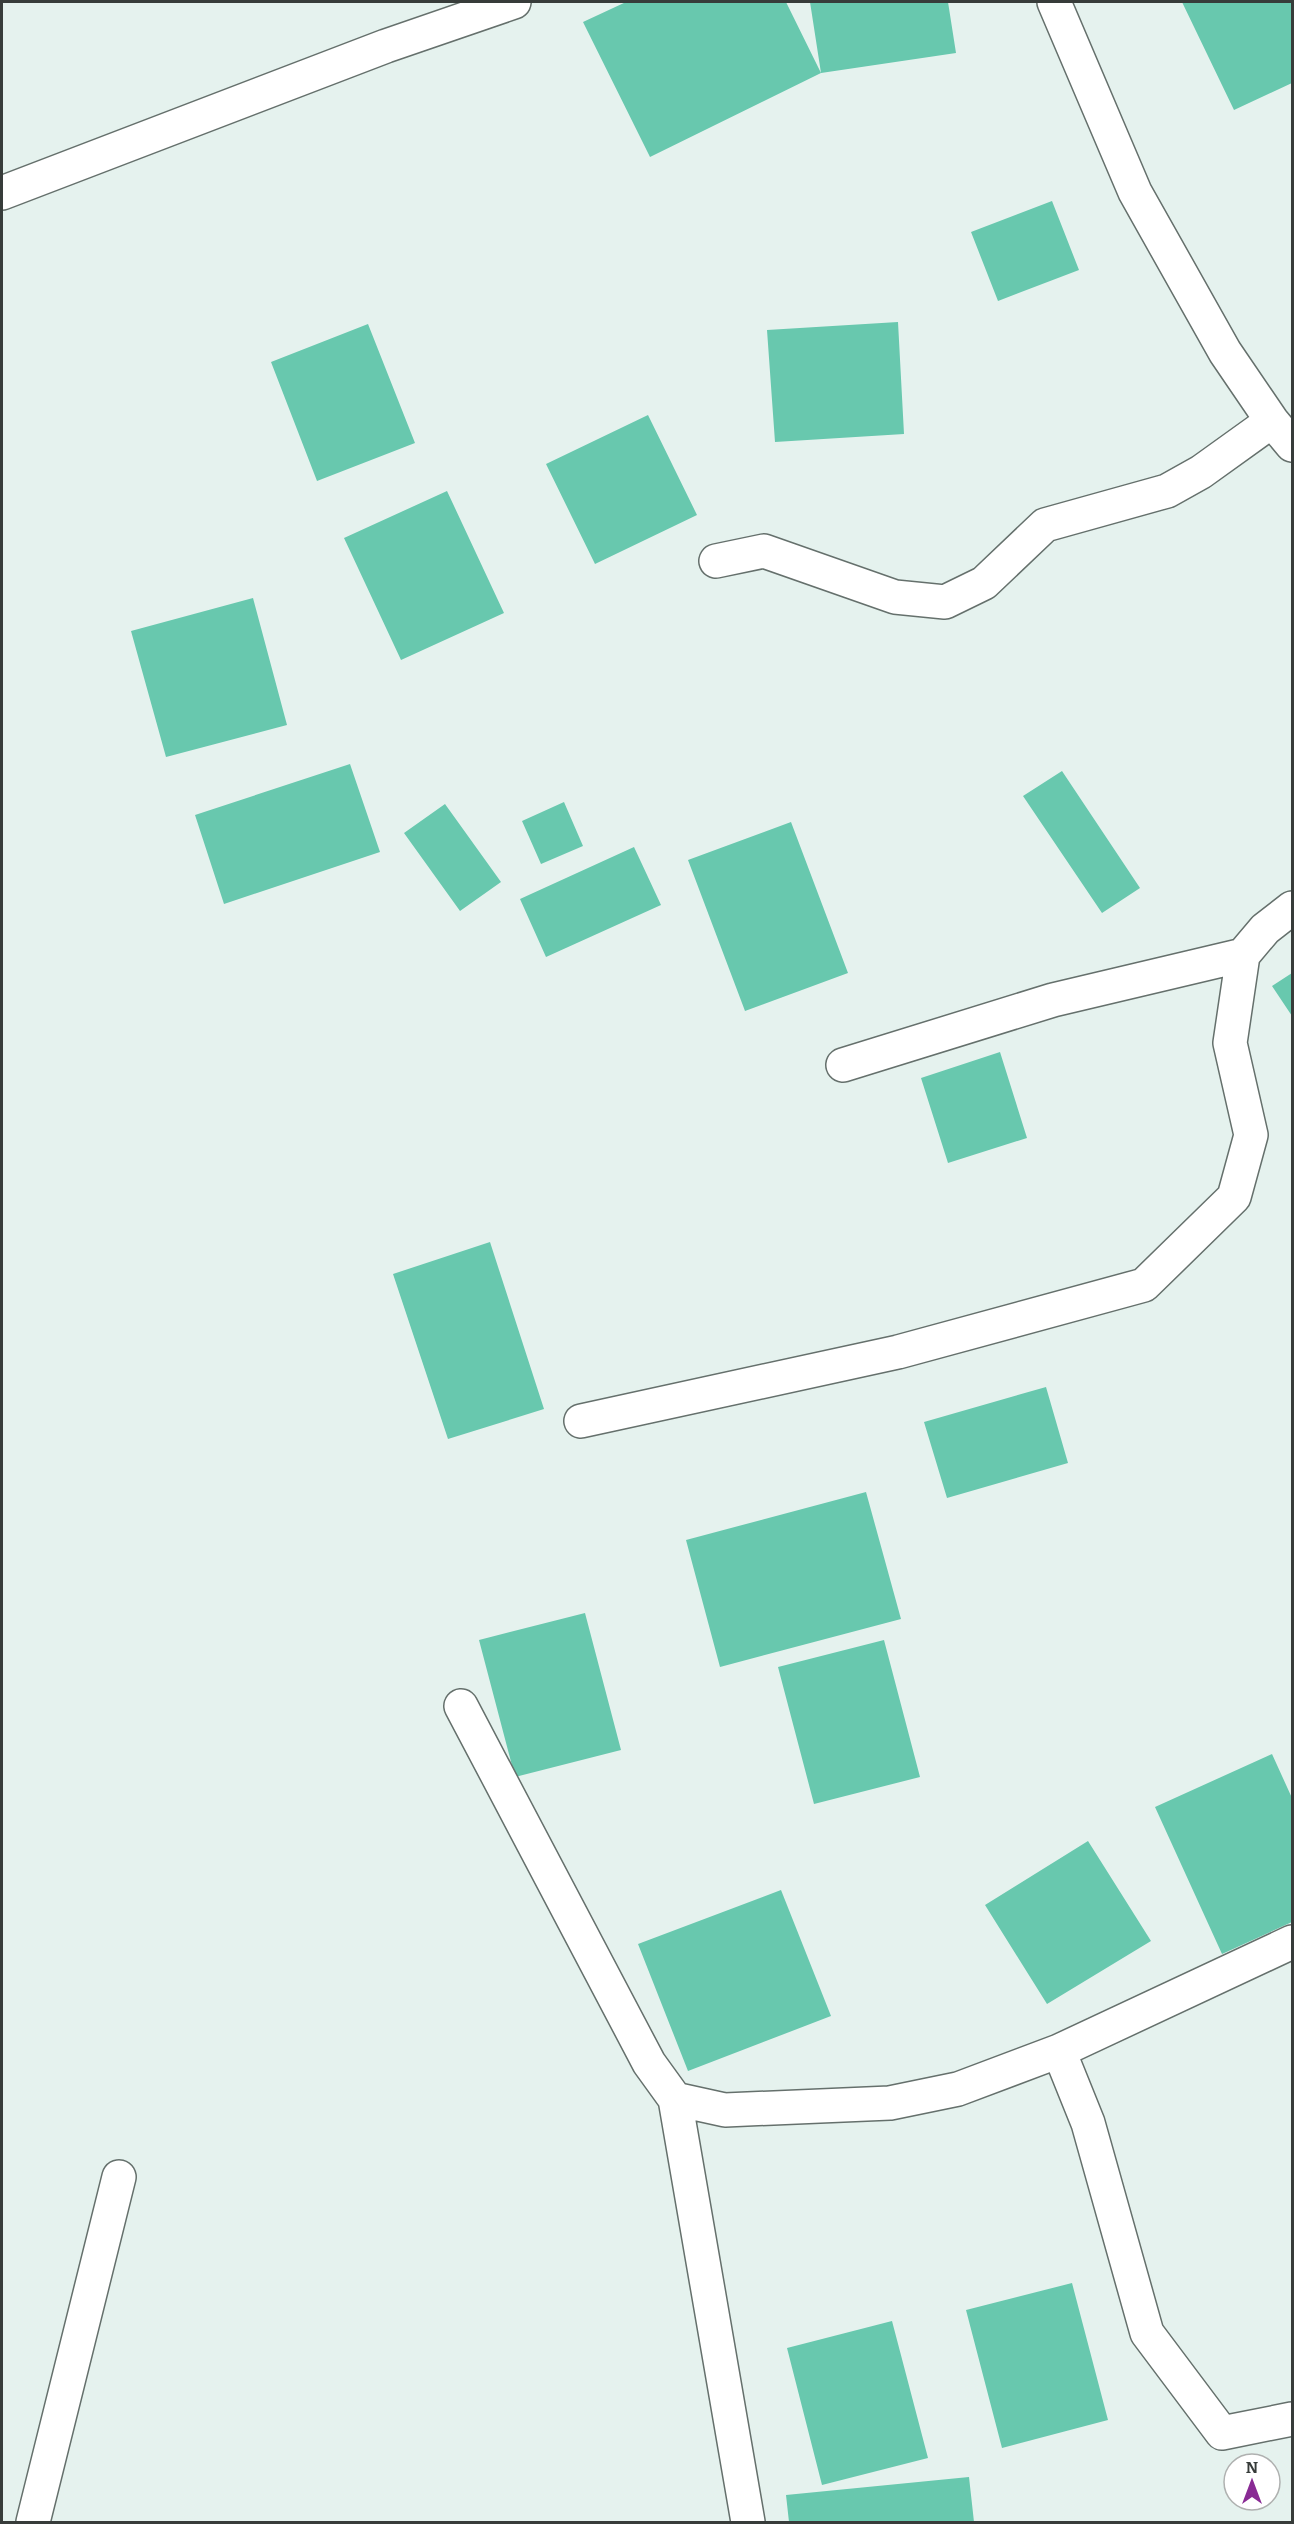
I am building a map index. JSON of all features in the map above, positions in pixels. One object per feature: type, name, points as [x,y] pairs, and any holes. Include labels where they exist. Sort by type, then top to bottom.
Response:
[{"type":"street","points":[[2,193],[386,46],[514,2]]},
{"type":"street","points":[[716,561],[764,551],[896,597],[945,602],[984,583],[1045,525],[1167,491],[1282,433],[1225,352],[1135,192],[1054,2]]},
{"type":"street","points":[[581,1421],[898,1352],[1144,1285],[1234,1197],[1251,1135],[1230,1043],[1243,955],[1265,929],[1293,908]]},
{"type":"street","points":[[843,1065],[1053,1000],[1243,955]]},
{"type":"street","points":[[461,1706],[649,2063],[675,2100],[748,2523]]},
{"type":"street","points":[[675,2100],[725,2110],[890,2103],[958,2089],[1059,2051],[1293,1942]]},
{"type":"street","points":[[1059,2051],[1088,2123],[1147,2333],[1222,2433],[1293,2419]]},
{"type":"street","points":[[33,2523],[119,2177]]},
{"type":"building","points":[[626,2],[786,2],[821,73],[650,157],[583,22]]},
{"type":"building","points":[[810,2],[948,2],[956,53],[821,73]]},
{"type":"building","points":[[1182,2],[1292,2],[1292,83],[1234,110]]},
{"type":"building","points":[[1052,201],[1079,270],[998,301],[971,232]]},
{"type":"building","points":[[898,322],[904,434],[775,442],[767,330]]},
{"type":"building","points":[[368,324],[415,443],[317,481],[271,362]]},
{"type":"building","points":[[648,415],[697,515],[595,564],[546,464]]},
{"type":"building","points":[[447,491],[504,613],[401,660],[344,538]]},
{"type":"building","points":[[253,598],[287,725],[166,757],[131,631]]},
{"type":"building","points":[[350,764],[380,852],[224,904],[195,815]]},
{"type":"building","points":[[1062,771],[1140,888],[1102,913],[1023,796]]},
{"type":"building","points":[[564,802],[583,846],[541,864],[522,821]]},
{"type":"building","points":[[445,804],[501,882],[460,911],[404,833]]},
{"type":"building","points":[[791,822],[848,973],[745,1011],[688,860]]},
{"type":"building","points":[[634,847],[661,905],[546,957],[520,899]]},
{"type":"building","points":[[1292,973],[1292,1016],[1272,986]]},
{"type":"building","points":[[1000,1052],[1027,1138],[948,1163],[921,1078]]},
{"type":"building","points":[[490,1242],[544,1409],[448,1439],[393,1274]]},
{"type":"building","points":[[1046,1387],[1068,1463],[947,1498],[924,1422]]},
{"type":"building","points":[[866,1492],[901,1619],[720,1667],[686,1540]]},
{"type":"building","points":[[585,1613],[621,1750],[515,1777],[479,1640]]},
{"type":"building","points":[[884,1640],[920,1777],[814,1804],[778,1667]]},
{"type":"building","points":[[1272,1754],[1292,1798],[1292,1922],[1222,1954],[1155,1807]]},
{"type":"building","points":[[1088,1841],[1151,1941],[1047,2004],[985,1905]]},
{"type":"building","points":[[781,1890],[831,2016],[688,2071],[638,1944]]},
{"type":"building","points":[[1072,2283],[1108,2420],[1002,2448],[966,2310]]},
{"type":"building","points":[[892,2321],[928,2458],[822,2485],[787,2348]]},
{"type":"building","points":[[969,2477],[974,2522],[789,2522],[786,2495]]}]
